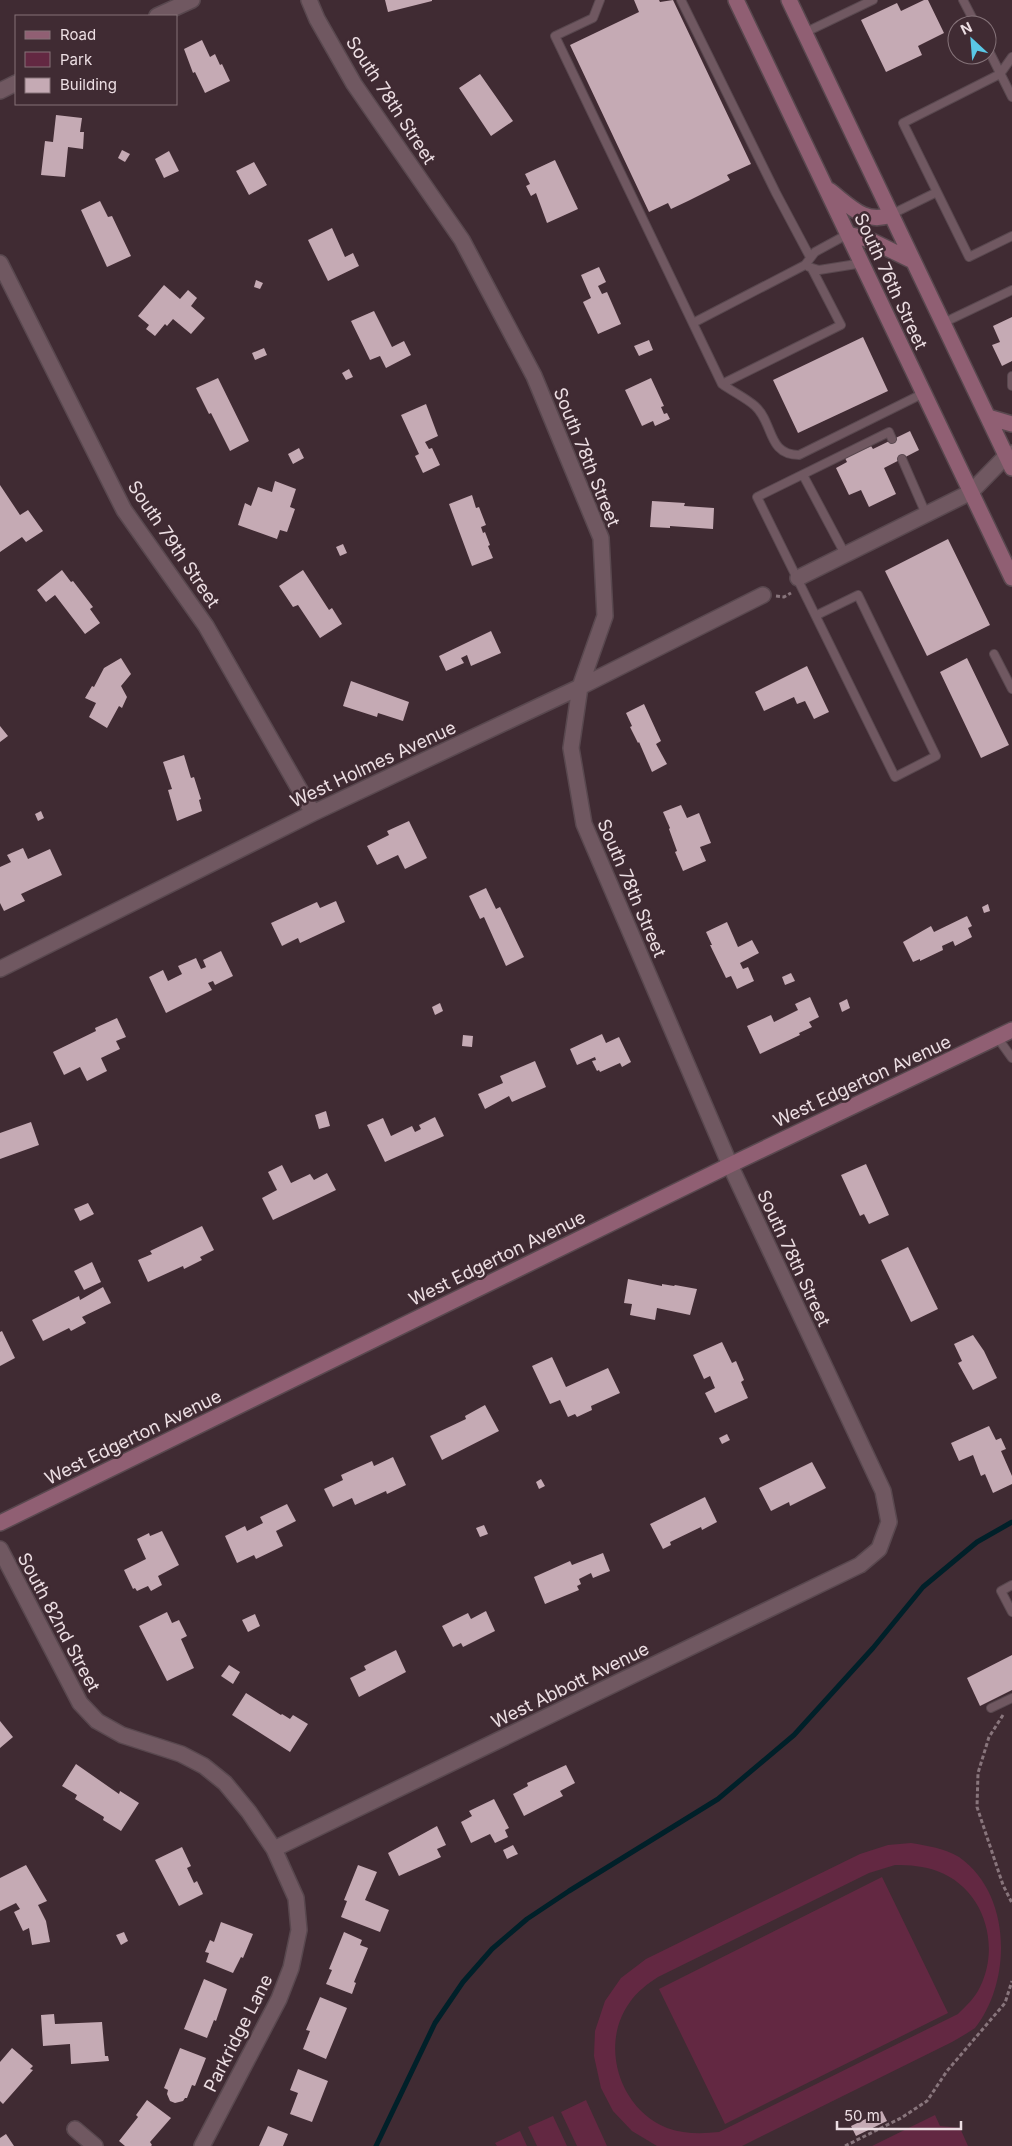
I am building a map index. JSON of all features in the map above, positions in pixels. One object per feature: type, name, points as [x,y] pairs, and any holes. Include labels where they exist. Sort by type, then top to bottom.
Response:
[{"type":"main road","name":"South 76th Street","points":[[736,0],[1012,578]]},
{"type":"main road","name":"South 76th Street","points":[[788,0],[890,215],[1010,459]]},
{"type":"main road","points":[[827,189],[870,218],[880,219],[890,215]]},
{"type":"main road","points":[[848,234],[870,240],[913,261]]},
{"type":"main road","points":[[988,417],[1012,424]]},
{"type":"main road","name":"West Edgerton Avenue","points":[[0,1523],[730,1165],[1012,1030]]},
{"type":"street","points":[[159,15],[192,0]]},
{"type":"street","name":"South 78th Street","points":[[308,0],[354,84],[462,240],[534,376],[600,538],[605,616],[580,687],[571,748],[584,824],[730,1165],[883,1491],[889,1522],[879,1549]]},
{"type":"street","points":[[0,91],[15,84]]},
{"type":"street","name":"South 79th Street","points":[[0,264],[124,510],[206,626],[313,813]]},
{"type":"street","points":[[801,582],[845,554],[971,492],[1010,459]]},
{"type":"street","name":"West Holmes Avenue","points":[[0,969],[313,813],[580,687],[763,595]]},
{"type":"street","name":"South 82nd Street","points":[[0,1549],[80,1703],[97,1721],[122,1735],[180,1754],[204,1766],[225,1783],[274,1849]]},
{"type":"street","name":"West Abbott Avenue","points":[[274,1849],[860,1565],[879,1549]]},
{"type":"street","name":"Parkridge Lane","points":[[202,2146],[280,1999],[291,1968],[299,1930],[296,1898],[274,1849]]},
{"type":"street","points":[[75,2129],[95,2146]]},
{"type":"lane","points":[[600,0],[593,18],[555,36],[722,384],[757,408],[777,446],[788,455],[799,455],[924,393]]},
{"type":"lane","points":[[681,0],[776,193],[810,257],[809,267],[841,325],[722,384]]},
{"type":"lane","points":[[804,33],[873,0]]},
{"type":"lane","points":[[963,0],[971,15]]},
{"type":"lane","points":[[1012,57],[1000,74],[903,123],[969,257],[1012,236]]},
{"type":"lane","points":[[996,65],[1012,97]]},
{"type":"lane","points":[[890,215],[937,192]]},
{"type":"lane","points":[[810,257],[848,234]]},
{"type":"lane","points":[[693,323],[809,267],[828,269],[862,264]]},
{"type":"lane","points":[[943,323],[1012,290]]},
{"type":"lane","points":[[1012,376],[1012,386]]},
{"type":"lane","points":[[817,615],[858,595],[936,756],[896,777],[817,615],[801,582],[757,497],[889,432],[892,440]]},
{"type":"lane","points":[[902,458],[926,514]]},
{"type":"lane","points":[[803,475],[845,554]]},
{"type":"lane","points":[[994,654],[1012,688]]},
{"type":"lane","points":[[998,1038],[1012,1058]]},
{"type":"lane","points":[[1012,1585],[1001,1591],[1012,1612]]},
{"type":"lane","points":[[991,1708],[1012,1698]]},
{"type":"path","points":[[763,595],[784,597],[801,582]]},
{"type":"path","points":[[1004,1714],[989,1737],[980,1766],[977,1807],[1012,1903]]},
{"type":"path","points":[[845,2146],[901,2118],[927,2101],[947,2071],[1005,2003],[1012,1981]]},
{"type":"green space","points":[[911,1843],[948,1851],[959,1857],[976,1873],[989,1893],[997,1915],[1001,1939],[1000,1963],[996,1987],[987,2009],[975,2028],[952,2042],[742,2146],[657,2146],[632,2131],[613,2111],[601,2088],[594,2056],[595,2031],[605,2001],[621,1978],[646,1959],[860,1854],[888,1845]],"holes":[[[895,1865],[927,1868],[953,1879],[966,1890],[977,1904],[984,1920],[988,1936],[989,1954],[986,1971],[976,1995],[958,2014],[719,2132],[693,2133],[667,2128],[650,2119],[637,2106],[626,2091],[619,2074],[615,2055],[616,2037],[621,2019],[630,2002],[642,1988],[658,1977],[869,1873]]]},
{"type":"green space","points":[[882,1877],[948,2013],[725,2124],[659,1989]]},
{"type":"green space","points":[[586,2100],[607,2146],[577,2146],[561,2112]]},
{"type":"green space","points":[[935,2115],[940,2126],[960,2128],[968,2146],[872,2146]]},
{"type":"green space","points":[[553,2116],[567,2146],[537,2146],[528,2127]]},
{"type":"green space","points":[[520,2131],[527,2146],[497,2146],[495,2143]]},
{"type":"building","points":[[385,0],[432,0],[432,1],[388,12]]},
{"type":"building","points":[[634,0],[659,0],[660,2],[673,0],[751,164],[727,175],[730,180],[671,209],[668,203],[649,212],[570,45],[639,12]]},
{"type":"building","points":[[924,0],[928,0],[944,33],[918,46],[922,55],[886,72],[861,20],[897,3],[901,11]]},
{"type":"building","points":[[202,40],[210,57],[215,54],[220,65],[222,64],[230,81],[205,93],[195,72],[193,73],[184,49]]},
{"type":"building","points":[[480,74],[513,121],[491,136],[459,88]]},
{"type":"building","points":[[56,115],[82,118],[80,132],[84,132],[83,149],[68,147],[65,177],[41,175],[45,141],[53,142]]},
{"type":"building","points":[[122,150],[130,154],[125,162],[118,158]]},
{"type":"building","points":[[169,151],[179,171],[164,178],[155,159]]},
{"type":"building","points":[[555,160],[578,209],[547,223],[536,193],[531,196],[526,186],[530,184],[525,174]]},
{"type":"building","points":[[254,162],[267,185],[249,195],[236,171]]},
{"type":"building","points":[[100,201],[108,217],[112,216],[131,256],[107,267],[81,210]]},
{"type":"building","points":[[332,228],[345,257],[353,253],[359,266],[328,281],[308,240]]},
{"type":"building","points":[[599,267],[606,282],[598,286],[602,294],[607,292],[621,324],[598,334],[583,302],[591,298],[581,275]]},
{"type":"building","points":[[256,280],[263,283],[260,289],[254,287]]},
{"type":"building","points":[[164,285],[180,299],[188,290],[197,298],[191,306],[205,318],[191,334],[173,319],[167,326],[165,324],[155,336],[146,329],[149,325],[138,316]]},
{"type":"building","points":[[374,311],[392,347],[404,341],[411,355],[386,368],[380,356],[370,360],[351,321]]},
{"type":"building","points":[[1012,317],[1012,361],[1002,366],[992,345],[1000,342],[993,326]]},
{"type":"building","points":[[863,337],[888,391],[798,433],[773,380]]},
{"type":"building","points":[[649,340],[653,350],[639,356],[634,346]]},
{"type":"building","points":[[264,348],[267,355],[255,360],[252,353]]},
{"type":"building","points":[[349,369],[353,377],[346,380],[342,373]]},
{"type":"building","points":[[218,378],[249,441],[230,451],[196,388]]},
{"type":"building","points":[[651,378],[664,406],[661,407],[664,414],[667,413],[670,419],[655,426],[653,421],[642,426],[625,390]]},
{"type":"building","points":[[426,404],[438,436],[425,442],[429,449],[432,448],[440,465],[423,473],[415,456],[419,454],[401,415]]},
{"type":"building","points":[[910,431],[919,450],[884,468],[896,494],[869,507],[861,490],[849,495],[836,468],[847,462],[845,458],[871,446],[873,449]]},
{"type":"building","points":[[299,448],[304,458],[293,464],[288,454]]},
{"type":"building","points":[[275,481],[296,489],[290,507],[295,509],[287,532],[280,530],[277,539],[238,525],[245,503],[251,506],[258,487],[272,492]]},
{"type":"building","points":[[0,485],[20,515],[28,510],[43,531],[26,542],[22,537],[0,552]]},
{"type":"building","points":[[472,495],[476,508],[479,507],[486,525],[481,527],[483,533],[485,532],[493,558],[472,566],[449,504]]},
{"type":"building","points":[[652,501],[685,503],[684,506],[714,508],[713,529],[670,526],[670,528],[650,527]]},
{"type":"building","points":[[948,539],[990,625],[927,656],[885,571]]},
{"type":"building","points":[[343,544],[347,553],[340,556],[336,547]]},
{"type":"building","points":[[62,570],[93,607],[90,609],[100,623],[85,634],[55,595],[46,602],[37,590]]},
{"type":"building","points":[[303,570],[329,610],[332,608],[342,624],[320,638],[298,605],[293,607],[279,586]]},
{"type":"building","points":[[491,631],[501,653],[471,666],[467,655],[461,658],[464,663],[446,671],[439,656]]},
{"type":"building","points":[[121,658],[131,674],[121,686],[127,697],[122,708],[119,706],[107,728],[89,717],[96,703],[85,698],[92,686],[94,687],[104,668]]},
{"type":"building","points":[[967,658],[1009,745],[981,758],[940,672]]},
{"type":"building","points":[[807,666],[829,712],[814,719],[805,701],[797,704],[794,697],[764,711],[755,692]]},
{"type":"building","points":[[351,681],[409,702],[403,721],[378,713],[377,717],[343,706]]},
{"type":"building","points":[[644,704],[661,741],[656,744],[667,764],[652,772],[630,727],[632,726],[626,713]]},
{"type":"building","points":[[0,726],[8,736],[0,742]]},
{"type":"building","points":[[184,755],[191,778],[194,777],[201,799],[199,800],[202,811],[177,821],[168,790],[172,789],[163,762]]},
{"type":"building","points":[[681,805],[687,818],[699,813],[711,843],[700,847],[706,861],[683,871],[663,812]]},
{"type":"building","points":[[41,811],[44,818],[38,821],[35,814]]},
{"type":"building","points":[[409,821],[427,858],[405,869],[398,855],[377,865],[367,846],[389,835],[387,831]]},
{"type":"building","points":[[23,848],[28,859],[50,849],[62,875],[21,894],[25,901],[4,911],[0,903],[0,867],[11,862],[7,855]]},
{"type":"building","points":[[486,888],[496,909],[500,907],[524,957],[506,966],[484,917],[480,919],[469,896]]},
{"type":"building","points":[[336,901],[345,922],[300,943],[298,938],[282,946],[271,923],[317,902],[320,908]]},
{"type":"building","points":[[988,904],[990,911],[984,913],[982,907]]},
{"type":"building","points":[[967,916],[972,926],[968,928],[972,937],[955,946],[953,941],[942,946],[943,950],[920,961],[920,959],[913,962],[903,942],[931,926],[934,932]]},
{"type":"building","points":[[727,922],[738,947],[752,940],[759,953],[740,963],[743,969],[748,967],[754,981],[737,989],[731,976],[726,978],[710,945],[712,945],[706,932]]},
{"type":"building","points":[[221,951],[233,976],[215,985],[213,981],[208,983],[212,990],[166,1013],[149,977],[163,970],[168,981],[182,974],[178,966],[196,958],[201,969],[206,967],[203,960]]},
{"type":"building","points":[[791,973],[795,981],[785,985],[782,977]]},
{"type":"building","points":[[810,997],[819,1017],[809,1022],[812,1027],[799,1033],[800,1035],[760,1054],[747,1026],[771,1015],[774,1022],[798,1010],[795,1004]]},
{"type":"building","points":[[847,999],[850,1008],[842,1012],[839,1003]]},
{"type":"building","points":[[440,1003],[443,1011],[435,1015],[432,1007]]},
{"type":"building","points":[[117,1018],[126,1037],[116,1041],[120,1049],[101,1058],[107,1071],[87,1081],[80,1067],[64,1075],[53,1052],[96,1031],[95,1028]]},
{"type":"building","points":[[602,1034],[606,1043],[619,1037],[631,1062],[622,1067],[620,1063],[600,1072],[599,1070],[597,1071],[592,1061],[596,1060],[595,1057],[577,1065],[570,1049]]},
{"type":"building","points":[[463,1035],[473,1036],[472,1047],[462,1046]]},
{"type":"building","points":[[535,1061],[546,1087],[512,1102],[509,1096],[485,1109],[478,1094],[503,1083],[500,1076]]},
{"type":"building","points":[[326,1111],[330,1126],[319,1129],[315,1115]]},
{"type":"building","points":[[435,1117],[444,1136],[385,1162],[367,1125],[383,1118],[391,1136],[412,1126],[415,1132],[421,1129],[419,1125]]},
{"type":"building","points":[[31,1122],[39,1145],[0,1159],[0,1133]]},
{"type":"building","points":[[866,1164],[889,1215],[869,1224],[864,1214],[860,1216],[841,1175]]},
{"type":"building","points":[[282,1165],[291,1183],[310,1174],[314,1180],[327,1173],[336,1190],[273,1220],[262,1198],[277,1190],[268,1172]]},
{"type":"building","points":[[88,1203],[94,1214],[80,1221],[74,1209]]},
{"type":"building","points":[[202,1226],[214,1250],[200,1257],[202,1260],[184,1269],[183,1266],[148,1282],[138,1260],[152,1254],[150,1251]]},
{"type":"building","points":[[908,1247],[938,1309],[911,1322],[881,1260]]},
{"type":"building","points":[[92,1262],[101,1282],[84,1290],[74,1271]]},
{"type":"building","points":[[628,1279],[662,1286],[662,1284],[675,1285],[697,1289],[690,1315],[657,1308],[655,1320],[630,1315],[632,1304],[624,1303]]},
{"type":"building","points":[[103,1287],[111,1303],[82,1317],[86,1323],[71,1331],[69,1328],[43,1341],[32,1320],[79,1296],[80,1300]]},
{"type":"building","points":[[2,1331],[15,1358],[0,1366],[0,1332]]},
{"type":"building","points":[[973,1335],[984,1351],[997,1378],[973,1390],[958,1363],[962,1361],[954,1344]]},
{"type":"building","points":[[722,1342],[732,1363],[736,1361],[744,1380],[741,1382],[748,1398],[715,1413],[705,1393],[715,1388],[710,1376],[704,1379],[693,1355]]},
{"type":"building","points":[[552,1357],[566,1387],[608,1368],[620,1393],[591,1406],[592,1410],[577,1417],[575,1414],[568,1417],[560,1400],[550,1404],[532,1366]]},
{"type":"building","points":[[485,1405],[499,1431],[442,1460],[430,1436],[466,1419],[465,1416]]},
{"type":"building","points":[[989,1426],[996,1440],[1001,1438],[1006,1449],[1001,1451],[1012,1476],[1012,1484],[993,1493],[985,1474],[981,1476],[973,1455],[959,1461],[951,1443]]},
{"type":"building","points":[[727,1434],[730,1440],[722,1444],[719,1438]]},
{"type":"building","points":[[393,1457],[406,1485],[387,1494],[386,1491],[355,1505],[352,1498],[333,1507],[324,1489],[343,1480],[341,1475],[372,1461],[374,1466]]},
{"type":"building","points":[[812,1462],[826,1488],[790,1506],[789,1502],[771,1511],[759,1488]]},
{"type":"building","points":[[541,1479],[545,1486],[539,1489],[536,1482]]},
{"type":"building","points":[[705,1497],[717,1522],[702,1530],[701,1527],[670,1542],[671,1545],[663,1549],[650,1524]]},
{"type":"building","points":[[287,1504],[296,1521],[276,1531],[283,1546],[256,1559],[254,1555],[237,1563],[225,1536],[245,1526],[247,1531],[263,1523],[260,1517]]},
{"type":"building","points":[[484,1525],[488,1534],[480,1537],[476,1528]]},
{"type":"building","points":[[162,1531],[179,1565],[158,1576],[162,1585],[151,1591],[148,1586],[137,1591],[135,1588],[133,1589],[124,1570],[146,1559],[137,1539],[149,1533],[150,1536]]},
{"type":"building","points":[[603,1553],[610,1571],[593,1578],[591,1573],[579,1579],[581,1584],[577,1586],[579,1590],[545,1604],[534,1577],[570,1561],[572,1565]]},
{"type":"building","points":[[486,1611],[495,1631],[463,1647],[461,1643],[453,1647],[442,1626],[468,1613],[471,1619]]},
{"type":"building","points":[[167,1612],[172,1623],[179,1620],[187,1636],[181,1639],[194,1668],[167,1681],[139,1626]]},
{"type":"building","points":[[255,1614],[260,1626],[248,1632],[242,1620]]},
{"type":"building","points":[[396,1650],[406,1672],[359,1697],[350,1678],[366,1670],[364,1666]]},
{"type":"building","points":[[1012,1655],[1012,1690],[980,1706],[967,1678]]},
{"type":"building","points":[[229,1665],[240,1672],[233,1684],[221,1676]]},
{"type":"building","points":[[246,1693],[281,1715],[290,1719],[293,1715],[308,1724],[290,1752],[232,1715]]},
{"type":"building","points":[[0,1721],[13,1737],[0,1748]]},
{"type":"building","points":[[76,1764],[119,1794],[120,1791],[139,1803],[121,1831],[103,1820],[104,1817],[75,1799],[77,1795],[62,1786]]},
{"type":"building","points":[[566,1765],[575,1783],[560,1791],[563,1796],[524,1816],[513,1794],[528,1786],[527,1783]]},
{"type":"building","points":[[494,1799],[509,1828],[505,1830],[508,1837],[495,1843],[490,1834],[471,1843],[461,1822],[472,1816],[469,1811]]},
{"type":"building","points":[[437,1826],[446,1845],[437,1849],[441,1857],[399,1876],[388,1853]]},
{"type":"building","points":[[513,1845],[518,1854],[507,1859],[503,1850]]},
{"type":"building","points":[[182,1847],[191,1866],[187,1868],[194,1883],[197,1881],[203,1894],[179,1906],[155,1860]]},
{"type":"building","points":[[26,1865],[47,1901],[38,1905],[46,1921],[50,1942],[32,1945],[29,1928],[23,1931],[14,1912],[20,1909],[16,1903],[0,1911],[0,1878]]},
{"type":"building","points":[[358,1865],[377,1872],[365,1900],[389,1910],[380,1932],[341,1917],[347,1901],[344,1900]]},
{"type":"building","points":[[221,1922],[253,1934],[243,1958],[241,1957],[233,1973],[206,1962],[209,1953],[205,1952],[210,1940],[214,1942]]},
{"type":"building","points":[[124,1932],[128,1941],[121,1945],[116,1935]]},
{"type":"building","points":[[344,1932],[362,1940],[360,1945],[368,1948],[354,1982],[356,1983],[352,1994],[326,1984],[332,1970],[329,1969]]},
{"type":"building","points":[[204,1979],[227,1989],[216,2021],[214,2020],[207,2038],[184,2029]]},
{"type":"building","points":[[320,1997],[347,2008],[326,2059],[303,2049],[310,2031],[306,2030]]},
{"type":"building","points":[[54,2014],[55,2024],[102,2022],[105,2056],[108,2056],[109,2061],[71,2064],[70,2044],[43,2046],[41,2015]]},
{"type":"building","points":[[12,2048],[33,2066],[30,2069],[33,2070],[3,2104],[0,2101],[0,2062]]},
{"type":"building","points":[[180,2048],[206,2058],[195,2086],[192,2085],[187,2098],[175,2103],[170,2101],[167,2094],[168,2090],[164,2088]]},
{"type":"building","points":[[298,2069],[328,2081],[312,2122],[290,2114],[298,2093],[290,2090]]},
{"type":"building","points":[[147,2100],[171,2118],[150,2142],[151,2146],[125,2146],[119,2141],[138,2117],[136,2115]]},
{"type":"building","points":[[882,2111],[887,2121],[856,2136],[851,2126]]},
{"type":"building","points":[[268,2126],[288,2134],[283,2146],[259,2146]]},
{"type":"building","points":[[6,2134],[14,2146],[0,2146],[0,2138]]},
{"type":"waterway","points":[[376,2146],[435,2023],[463,1982],[492,1949],[527,1919],[569,1891],[718,1799],[794,1735],[873,1648],[923,1587],[977,1542],[1012,1522]]}]
